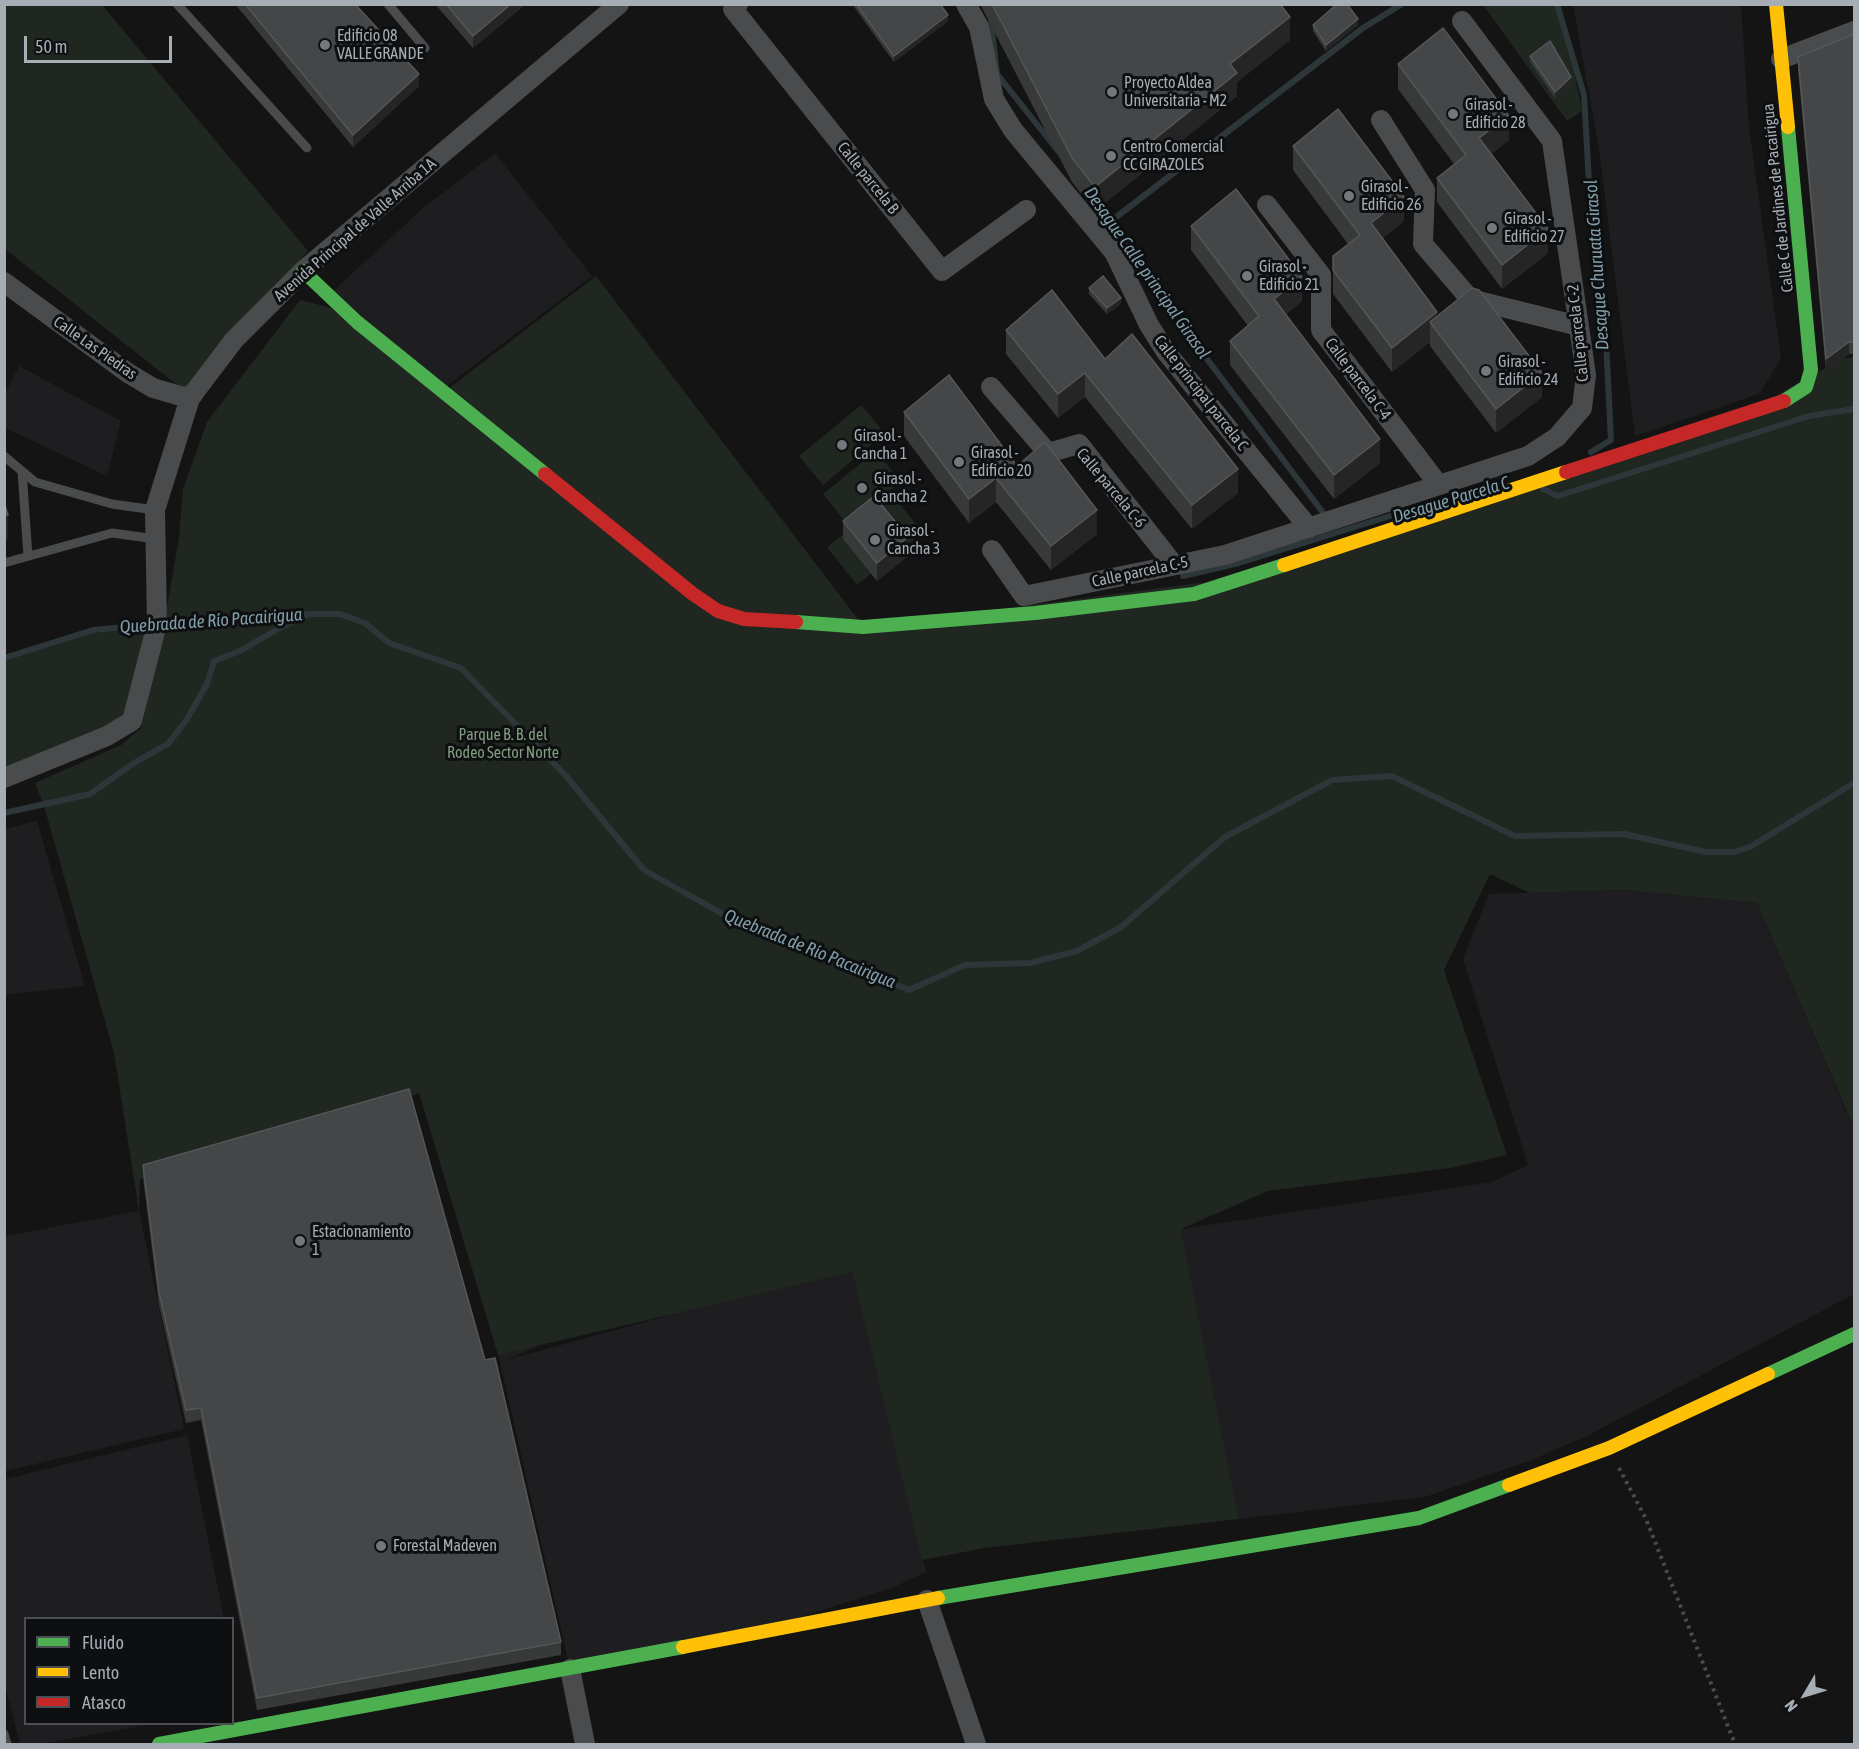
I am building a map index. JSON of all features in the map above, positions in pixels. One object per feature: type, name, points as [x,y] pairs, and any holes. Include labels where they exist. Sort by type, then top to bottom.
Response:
[{"type":"street","name":"Avenida Principal de Valle Arriba 1A","points":[[4,778],[106,736],[132,721],[156,624],[155,510],[193,395],[234,340],[303,271],[620,4]]},
{"type":"street","name":"Calle parcela B","points":[[738,4],[733,9],[942,271],[1026,210]]},
{"type":"street","name":"Calle principal parcela C","points":[[966,4],[979,27],[994,99],[1013,130],[1114,252],[1149,325],[1166,352],[1309,528]]},
{"type":"street","name":"Calle C de Jardines de Pacairigua","points":[[303,271],[351,316],[693,594],[718,611],[744,619],[863,627],[1035,613],[1194,594],[1791,399],[1806,387],[1811,370],[1776,4]]},
{"type":"street","name":"Calle parcela C-2","points":[[1309,528],[1528,456],[1557,437],[1582,408],[1586,375],[1552,141],[1462,21]]},
{"type":"street","points":[[1781,59],[1854,31]]},
{"type":"street","points":[[1381,120],[1425,190],[1423,244],[1470,299],[1579,327]]},
{"type":"street","name":"Calle parcela C-4","points":[[1267,205],[1321,275],[1321,330],[1438,484]]},
{"type":"street","name":"Calle Las Piedras","points":[[4,282],[128,373],[153,388],[184,397],[193,395]]},
{"type":"street","name":"Calle parcela C-6","points":[[991,387],[1048,453],[1079,444],[1174,565]]},
{"type":"street","name":"Calle parcela C-5","points":[[992,550],[1024,596],[1225,555],[1309,528]]},
{"type":"street","points":[[159,1744],[570,1669],[927,1600],[1419,1518],[1609,1448],[1854,1334]]},
{"type":"street","points":[[927,1600],[976,1744]]},
{"type":"street","points":[[570,1669],[585,1744]]},
{"type":"lane","points":[[177,4],[307,148]]},
{"type":"lane","points":[[388,4],[425,48]]},
{"type":"lane","points":[[4,456],[35,482],[112,504],[155,510]]},
{"type":"lane","points":[[22,471],[28,556]]},
{"type":"lane","points":[[4,563],[112,533],[156,539]]},
{"type":"lane","points":[[4,1734],[7,1744]]},
{"type":"path","points":[[1609,1448],[1646,1519],[1735,1744]]},
{"type":"shaded area","points":[[1573,5],[1741,5],[1749,127],[1781,359],[1759,394],[1635,436],[1599,149]]},
{"type":"shaded area","points":[[495,153],[592,276],[444,388],[331,293],[422,209]]},
{"type":"shaded area","points":[[19,366],[121,421],[107,476],[5,428],[5,394]]},
{"type":"shaded area","points":[[37,821],[85,986],[5,995],[5,829]]},
{"type":"shaded area","points":[[1623,890],[1757,903],[1854,1130],[1854,1294],[1589,1435],[1529,1461],[1425,1497],[1239,1519],[1181,1229],[1492,1182],[1528,1165],[1463,959],[1489,894]]},
{"type":"shaded area","points":[[464,1158],[852,1272],[926,1572],[894,1587],[782,1623],[570,1669],[500,1362]],"holes":[[[674,1314],[506,1360],[547,1342]]]},
{"type":"shaded area","points":[[139,1211],[184,1429],[5,1471],[5,1236]]},
{"type":"shaded area","points":[[187,1435],[224,1617],[24,1617],[24,1725],[147,1725],[40,1744],[20,1744],[5,1686],[5,1479]]},
{"type":"green space","points":[[4,5],[102,5],[308,251],[186,392],[5,249]]},
{"type":"green space","points":[[1483,5],[1561,5],[1582,111],[1567,121]]},
{"type":"green space","name":"Parque B. B. del Rodeo Sector Norte","points":[[596,276],[864,627],[1206,582],[1737,417],[1844,358],[1854,357],[1854,1128],[1757,903],[1623,890],[1530,893],[1490,874],[1444,970],[1507,1155],[1450,1168],[1268,1191],[1181,1229],[1239,1519],[985,1548],[922,1560],[852,1272],[498,1355],[419,1093],[380,1110],[140,1179],[139,1211],[114,1053],[44,806],[35,783],[121,745],[141,728],[163,631],[179,537],[183,489],[207,422],[300,300],[344,311],[444,392]]},
{"type":"green space","name":"Girasol - Cancha 1","points":[[861,405],[885,433],[823,485],[799,456]]},
{"type":"green space","name":"Girasol - Cancha 2","points":[[876,451],[901,482],[847,524],[823,494]]},
{"type":"green space","name":"Girasol - Cancha 3","points":[[893,495],[923,533],[857,585],[827,547]]},
{"type":"green space","points":[[151,628],[129,719],[5,772],[4,659],[91,633]]},
{"type":"building","name":"Edificio 08 VALLE GRANDE","points":[[245,4],[355,4],[419,74],[353,135]]},
{"type":"building","points":[[446,4],[511,4],[473,36]]},
{"type":"building","points":[[856,4],[940,4],[948,15],[894,56]]},
{"type":"building","name":"Centro Comercial CC GIRAZOLES","points":[[992,4],[1280,4],[1290,17],[1230,64],[1237,73],[1095,187],[1072,158]]},
{"type":"building","points":[[1337,4],[1347,4],[1358,19],[1326,45],[1313,25]]},
{"type":"building","points":[[1443,28],[1509,116],[1479,138],[1548,229],[1502,265],[1437,178],[1466,155],[1398,64]]},
{"type":"building","points":[[1854,34],[1854,342],[1849,342],[1826,359],[1798,57]]},
{"type":"building","points":[[1550,41],[1571,77],[1555,92],[1530,56]]},
{"type":"building","points":[[1338,109],[1404,197],[1371,223],[1437,312],[1392,348],[1333,270],[1333,256],[1360,235],[1293,146]]},
{"type":"building","points":[[1236,189],[1302,277],[1274,299],[1380,439],[1334,475],[1230,341],[1259,316],[1191,226]]},
{"type":"building","points":[[1103,276],[1121,298],[1107,308],[1089,288]]},
{"type":"building","name":"Girasol - Edificio 24","points":[[1472,288],[1479,290],[1542,373],[1496,409],[1430,322]]},
{"type":"building","points":[[1052,290],[1105,359],[1132,334],[1238,469],[1192,505],[1085,373],[1058,394],[1006,330]]},
{"type":"building","points":[[949,375],[1017,466],[1045,442],[1097,510],[1051,546],[996,478],[969,499],[904,412]]},
{"type":"building","points":[[874,496],[908,537],[877,563],[843,521]]},
{"type":"building","points":[[4,502],[8,515],[4,516]]},
{"type":"building","points":[[409,1089],[485,1360],[495,1358],[561,1642],[257,1698],[201,1408],[186,1410],[159,1292],[143,1165]]},
{"type":"waterway","name":"Desague Churuata Girasol","points":[[1111,221],[1363,28],[1402,4]]},
{"type":"waterway","name":"Desague Churuata Girasol","points":[[1557,4],[1584,95],[1589,183],[1605,321],[1611,440],[1591,452]]},
{"type":"waterway","name":"Desague Calle principal Girasol","points":[[991,21],[997,74],[1058,151]]},
{"type":"waterway","name":"Desague Calle principal Girasol","points":[[1098,201],[1173,314],[1327,518]]},
{"type":"waterway","name":"Desague Parcela C","points":[[1543,489],[1558,496],[1809,416],[1854,409]]},
{"type":"waterway","name":"Desague Parcela C","points":[[1183,576],[1239,563],[1390,516]]},
{"type":"waterway","name":"Quebrada de Río Pacairigua","points":[[4,658],[93,630],[266,614],[340,614],[365,623],[389,643],[461,668],[566,776],[644,870],[730,918],[909,990],[965,965],[1030,963],[1077,951],[1121,927],[1225,837],[1332,780],[1392,776],[1515,836],[1624,834],[1706,852],[1734,852],[1750,847],[1854,783]]},
{"type":"waterway","points":[[4,813],[90,794],[134,763],[168,744],[187,719],[207,684],[214,661],[240,651],[307,615]]},
{"type":"traffic: fast","points":[[1784,401],[1806,387],[1811,370],[1788,127]]},
{"type":"traffic: fast","points":[[303,271],[357,322],[545,474]]},
{"type":"traffic: fast","points":[[796,622],[863,627],[1035,613],[1194,594],[1284,565]]},
{"type":"traffic: fast","points":[[1768,1374],[1854,1334]]},
{"type":"traffic: fast","points":[[938,1598],[1419,1518],[1509,1485]]},
{"type":"traffic: fast","points":[[159,1744],[683,1647]]},
{"type":"traffic: slow","points":[[1776,4],[1788,127]]},
{"type":"traffic: slow","points":[[1284,565],[1566,472]]},
{"type":"traffic: slow","points":[[1509,1485],[1609,1448],[1768,1374]]},
{"type":"traffic: slow","points":[[683,1647],[938,1598]]},
{"type":"traffic: jam","points":[[1566,472],[1784,401]]},
{"type":"traffic: jam","points":[[545,474],[693,594],[718,611],[744,619],[796,622]]},
{"type":"place","name":"Edificio 08 VALLE GRANDE","points":[[325,45]]},
{"type":"place","name":"Proyecto Aldea Universitaria - M2","points":[[1112,92]]},
{"type":"place","name":"Girasol - Edificio 28","points":[[1453,114]]},
{"type":"place","name":"Centro Comercial CC GIRAZOLES","points":[[1111,156]]},
{"type":"place","name":"Girasol - Edificio 26","points":[[1349,196]]},
{"type":"place","name":"Girasol - Edificio 27","points":[[1492,228]]},
{"type":"place","name":"Girasol - Edificio 21","points":[[1247,276]]},
{"type":"place","name":"Girasol - Edificio 24","points":[[1486,371]]},
{"type":"place","name":"Girasol - Cancha 1","points":[[842,445]]},
{"type":"place","name":"Girasol - Edificio 20","points":[[959,462]]},
{"type":"place","name":"Girasol - Cancha 2","points":[[862,488]]},
{"type":"place","name":"Girasol - Cancha 3","points":[[875,540]]},
{"type":"place","name":"Estacionamiento 1","points":[[300,1241]]},
{"type":"place","name":"Forestal Madeven","points":[[381,1546]]}]
